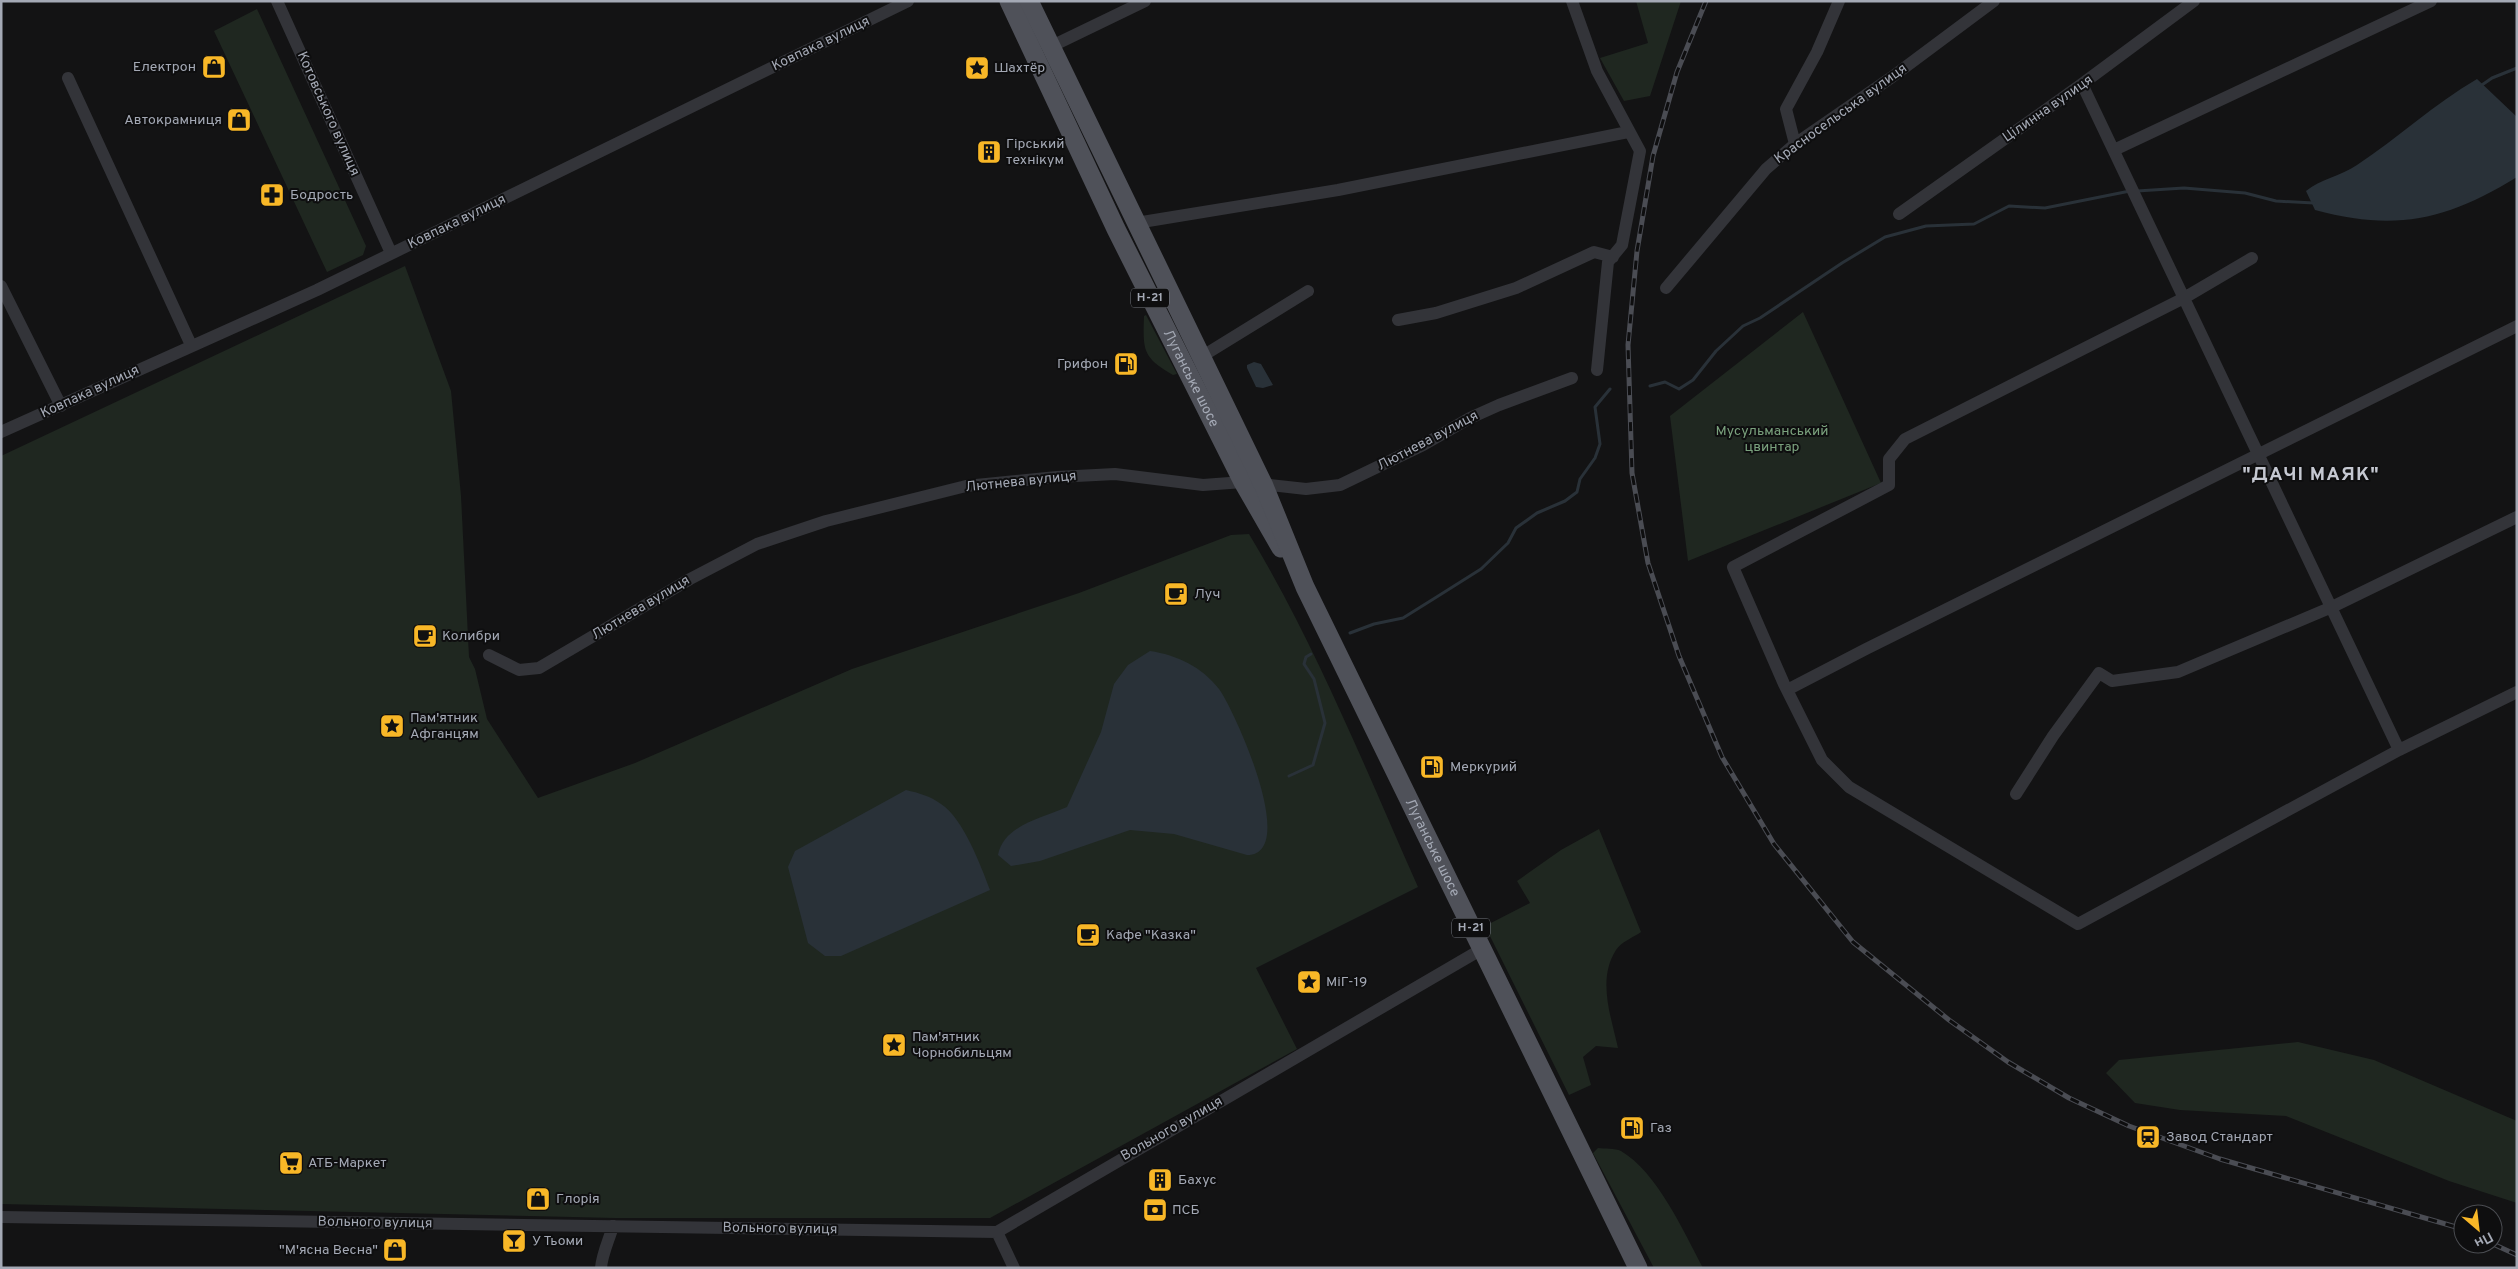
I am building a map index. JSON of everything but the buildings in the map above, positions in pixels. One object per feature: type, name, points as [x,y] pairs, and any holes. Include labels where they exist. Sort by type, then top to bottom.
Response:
[{"type":"main road","name":"Луганське шосе","points":[[1009,1],[1116,229],[1243,482],[1268,528],[1305,587]]},
{"type":"main road","name":"Луганське шосе","points":[[1030,1],[1200,357],[1264,486],[1305,587],[1638,1268]]},
{"type":"street","name":"Котовського вулиця","points":[[277,1],[392,253]]},
{"type":"street","name":"Ковпака вулиця","points":[[1,432],[317,290],[908,1]]},
{"type":"street","points":[[1052,46],[1145,1]]},
{"type":"street","points":[[1572,1],[1596,71],[1640,151],[1622,245],[1608,262],[1597,370]]},
{"type":"street","points":[[1795,144],[1786,109],[1818,52],[1839,1]]},
{"type":"street","name":"Красносельська вулиця","points":[[1666,288],[1766,169],[1795,144],[1892,77],[1994,1]]},
{"type":"street","name":"Цілинна вулиця","points":[[1899,214],[2082,84],[2194,1]]},
{"type":"street","points":[[2114,150],[2431,1]]},
{"type":"street","points":[[68,78],[191,345]]},
{"type":"street","points":[[2082,84],[2399,750]]},
{"type":"street","points":[[1136,223],[1338,190],[1628,132]]},
{"type":"street","points":[[1398,320],[1436,313],[1516,288],[1594,252],[1613,257]]},
{"type":"street","points":[[2252,258],[2184,298],[1905,438],[1889,459],[1888,485],[1733,567],[1787,690],[1822,760],[1849,787],[2078,924],[2399,750],[2517,692]]},
{"type":"street","points":[[1,286],[61,406]]},
{"type":"street","points":[[1200,357],[1308,291]]},
{"type":"street","points":[[1787,690],[1866,648],[2517,326]]},
{"type":"street","name":"Лютнева вулиця","points":[[489,655],[519,670],[539,668],[690,579],[758,544],[826,521],[966,486],[1057,477],[1114,474],[1203,485],[1243,482],[1264,486],[1306,489],[1340,486],[1422,445],[1470,418],[1572,378]]},
{"type":"street","points":[[2016,794],[2053,736],[2099,674],[2112,681],[2178,672],[2332,607],[2517,517]]},
{"type":"street","name":"Вольного вулиця","points":[[1,1217],[997,1232],[1482,949]]},
{"type":"street","points":[[601,1268],[602,1258],[606,1252],[613,1226]]},
{"type":"street","points":[[997,1232],[1014,1268]]},
{"type":"green space","points":[[1636,1],[1681,1],[1650,96],[1624,101],[1600,58],[1648,43]]},
{"type":"green space","points":[[257,9],[366,246],[363,255],[327,272],[214,31]]},
{"type":"green space","points":[[405,266],[451,391],[461,496],[469,657],[475,669],[487,719],[538,798],[635,763],[852,669],[1079,593],[1231,535],[1249,534],[1318,663],[1418,887],[1256,968],[1297,1049],[990,1218],[615,1218],[1,1204],[1,456]]},
{"type":"green space","name":"Мусульманський цвинтар","points":[[1803,312],[1881,483],[1688,561],[1670,416]]},
{"type":"green space","points":[[1146,315],[1177,374],[1173,375],[1163,369],[1146,352],[1144,316]]},
{"type":"green space","points":[[1599,829],[1641,932],[1618,947],[1610,962],[1607,973],[1607,998],[1618,1048],[1596,1046],[1583,1057],[1591,1085],[1569,1095],[1485,926],[1530,903],[1517,881],[1561,850]]},
{"type":"green space","points":[[2298,1042],[2374,1060],[2517,1121],[2517,1203],[2449,1181],[2286,1116],[2180,1110],[2135,1103],[2106,1073],[2119,1060]]},
{"type":"green space","points":[[1598,1148],[1621,1151],[1646,1173],[1668,1204],[1703,1268],[1654,1268],[1593,1153]]},
{"type":"shaded area","points":[[2477,79],[2517,117],[2517,177],[2492,192],[2467,203],[2444,212],[2420,218],[2396,221],[2371,220],[2344,217],[2315,210],[2306,191],[2318,183],[2357,165],[2446,99]]},
{"type":"shaded area","points":[[1254,362],[1261,364],[1273,385],[1263,388],[1256,387],[1247,368],[1247,365]]},
{"type":"shaded area","points":[[1150,651],[1179,659],[1197,668],[1212,681],[1227,702],[1249,751],[1266,808],[1267,832],[1262,849],[1247,855],[1174,834],[1130,830],[1040,861],[1011,866],[998,855],[1002,845],[1008,836],[1025,824],[1067,807],[1101,732],[1114,684],[1128,665]]},
{"type":"shaded area","points":[[906,790],[933,799],[949,811],[957,820],[982,868],[990,890],[841,956],[825,956],[808,943],[788,867],[795,851]]},
{"type":"waterway","points":[[2479,87],[2492,78],[2517,68]]},
{"type":"waterway","points":[[2137,191],[2184,188],[2245,193],[2276,201],[2314,203]]},
{"type":"waterway","points":[[1650,386],[1665,382],[1679,389],[1693,380],[1716,351],[1743,326],[1760,318],[1842,263],[1885,237],[1926,226],[1974,224],[2009,206],[2045,208],[2130,191]]},
{"type":"waterway","points":[[1350,633],[1374,624],[1403,618],[1481,569],[1508,543],[1516,528],[1537,513],[1565,501],[1577,492],[1580,479],[1595,458],[1600,444],[1595,407],[1610,389]]},
{"type":"waterway","points":[[1289,776],[1313,765],[1325,723],[1314,679],[1304,664],[1306,657],[1311,654]]},
{"type":"railway","points":[[1706,1],[1677,72],[1653,156],[1637,251],[1628,345],[1632,473],[1648,563],[1679,656],[1722,757],[1774,844],[1853,942],[1949,1020],[2008,1062],[2069,1098],[2129,1126],[2220,1159],[2453,1226]]},
{"type":"railway","points":[[2503,1249],[2517,1255]]},
{"type":"place","name":"Електрон","points":[[214,67]]},
{"type":"place","name":"Шахтёр","points":[[977,68]]},
{"type":"place","name":"Автокрамниця","points":[[239,120]]},
{"type":"place","name":"Гірський технікум","points":[[989,152]]},
{"type":"place","name":"Бодрость","points":[[272,195]]},
{"type":"place","name":"Грифон","points":[[1126,364]]},
{"type":"place","name":"Луч","points":[[1176,594]]},
{"type":"place","name":"Колибри","points":[[425,636]]},
{"type":"place","name":"Пам'ятник Афганцям","points":[[392,726]]},
{"type":"place","name":"Меркурий","points":[[1432,767]]},
{"type":"place","name":"Кафе \"Казка\"","points":[[1088,935]]},
{"type":"place","name":"МіГ-19","points":[[1309,982]]},
{"type":"place","name":"Пам'ятник Чорнобильцям","points":[[894,1045]]},
{"type":"place","name":"Газ","points":[[1632,1128]]},
{"type":"place","name":"Завод Стандарт","points":[[2148,1137]]},
{"type":"place","name":"АТБ-Маркет","points":[[291,1163]]},
{"type":"place","name":"Бахус","points":[[1160,1180]]},
{"type":"place","name":"Глорія","points":[[538,1199]]},
{"type":"place","name":"ПСБ","points":[[1155,1210]]},
{"type":"place","name":"У Тьоми","points":[[514,1241]]},
{"type":"place","name":"\"М'ясна Весна\"","points":[[395,1250]]},
{"type":"district","name":"\"ДАЧІ МАЯК\"","points":[[2311,475]]}]
